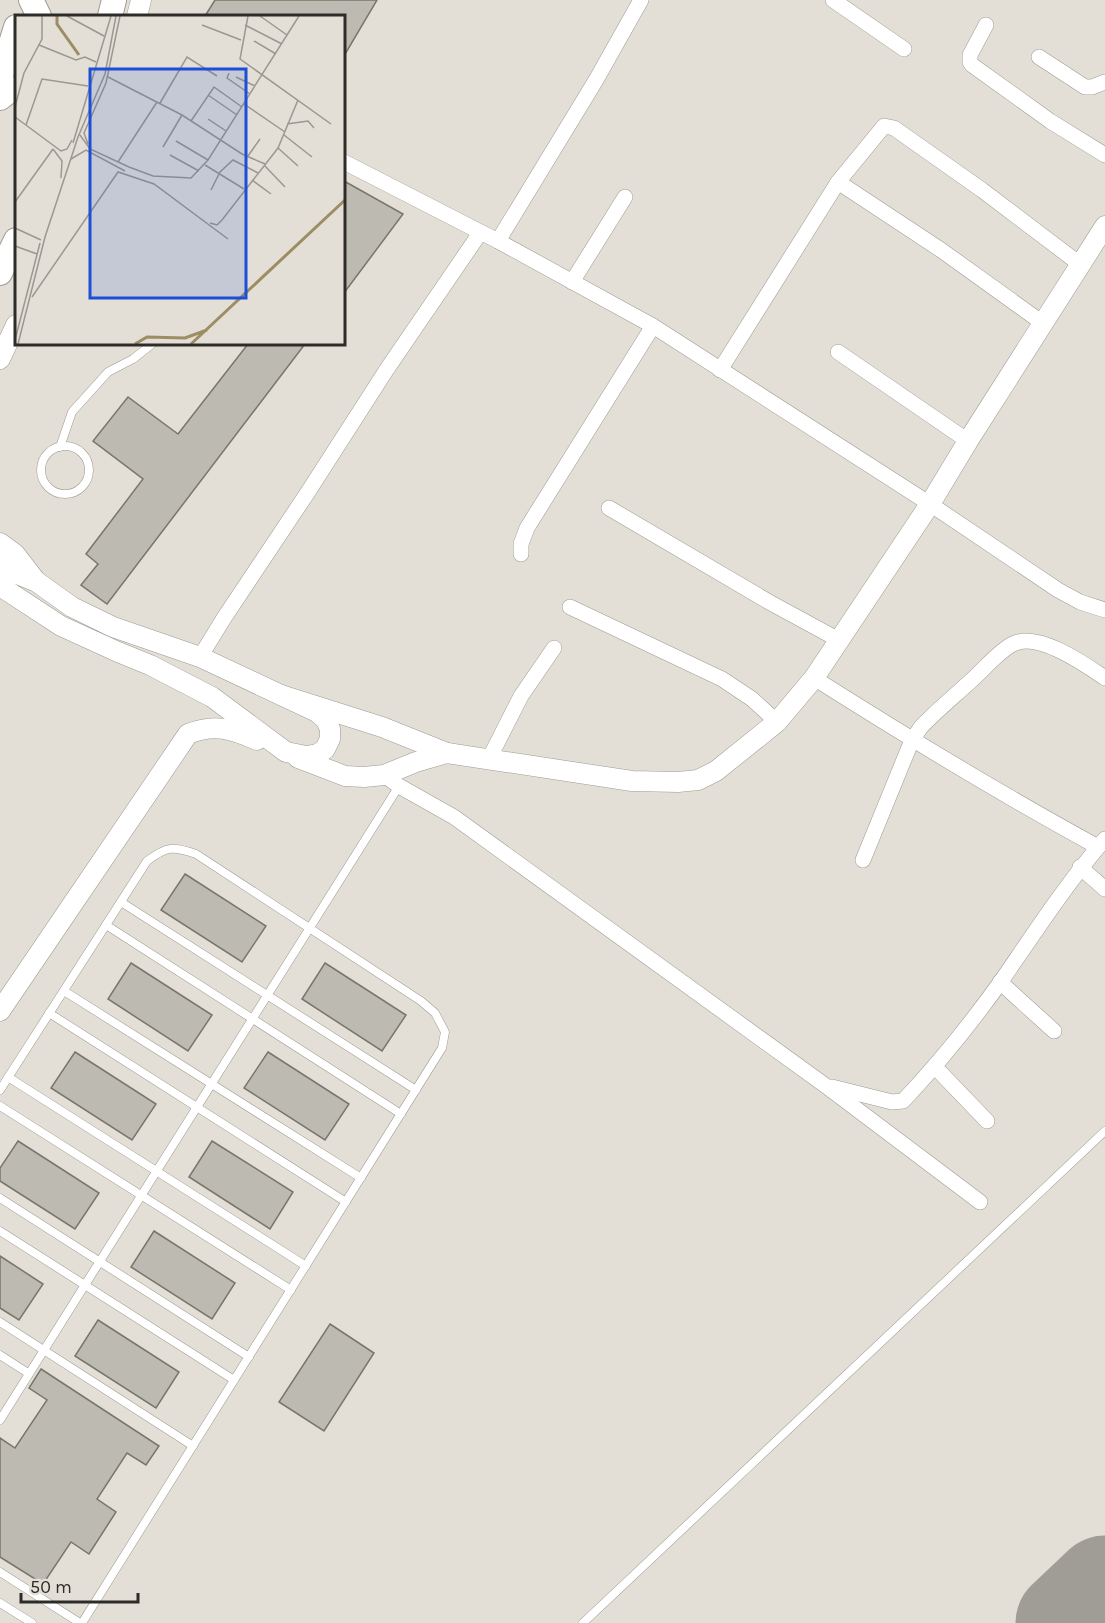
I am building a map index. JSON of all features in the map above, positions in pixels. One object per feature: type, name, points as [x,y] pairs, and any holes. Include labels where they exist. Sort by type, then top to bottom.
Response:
[{"type":"main road","points":[[20,15],[26,0]]},
{"type":"main road","points":[[31,0],[38,15]]},
{"type":"main road","points":[[0,79],[15,30]]},
{"type":"main road","points":[[0,98],[15,89]]},
{"type":"main road","points":[[0,273],[15,242]]},
{"type":"street","points":[[137,15],[141,0]]},
{"type":"street","points":[[498,241],[596,80],[641,0]]},
{"type":"street","points":[[833,0],[904,49]]},
{"type":"street","points":[[986,26],[970,55],[972,65],[1050,121],[1105,154]]},
{"type":"street","points":[[1039,57],[1085,87],[1105,82]]},
{"type":"street","points":[[720,370],[838,182],[882,129],[888,126],[982,190],[1081,265]]},
{"type":"street","points":[[345,163],[498,241],[653,326],[930,504],[1058,590],[1080,602],[1105,610]]},
{"type":"street","points":[[838,182],[941,250],[1044,324]]},
{"type":"street","points":[[572,282],[625,197]]},
{"type":"street","points":[[281,695],[382,727],[447,753],[632,781],[698,780],[716,771],[777,722],[814,678],[930,504],[1081,265],[1099,248],[1105,226]]},
{"type":"street","points":[[200,657],[387,369],[480,233]]},
{"type":"street","points":[[521,554],[521,544],[527,528],[653,326]]},
{"type":"street","points":[[0,359],[15,327]]},
{"type":"street","points":[[838,352],[968,441]]},
{"type":"street","points":[[609,507],[769,602],[839,640]]},
{"type":"street","points":[[0,543],[15,554],[37,582]]},
{"type":"street","points":[[0,565],[37,582],[72,607],[112,627],[200,657],[317,712],[326,720],[330,729],[330,739],[325,749],[318,754],[306,756],[286,752],[212,697],[150,665],[61,626],[0,586]]},
{"type":"street","points":[[570,608],[722,679],[752,699],[777,722]]},
{"type":"street","points":[[863,860],[912,741],[921,727],[937,710],[1014,643],[1044,644],[1063,651],[1105,678]]},
{"type":"street","points":[[489,759],[521,696],[554,648]]},
{"type":"street","points":[[814,678],[999,793],[1101,843],[1080,867],[1000,982],[935,1067],[899,1102],[826,1086]]},
{"type":"street","points":[[0,1011],[188,734],[201,729],[235,730],[345,776],[392,781],[454,817],[826,1086],[980,1202]]},
{"type":"street","points":[[392,781],[416,762],[447,753]]},
{"type":"street","points":[[1080,867],[1105,889]]},
{"type":"street","points":[[1000,982],[1054,1031]]},
{"type":"street","points":[[935,1067],[987,1121]]},
{"type":"lane","points":[[60,447],[75,448],[81,452],[89,466],[87,481],[69,494],[52,491],[46,486],[41,471],[46,455],[60,447],[72,412],[108,372],[133,359],[151,345]]},
{"type":"lane","points":[[0,1420],[309,928],[392,781]]},
{"type":"lane","points":[[0,1090],[147,861],[162,849],[178,848],[196,854],[435,1013],[445,1032],[442,1048],[81,1623],[0,1572]]},
{"type":"lane","points":[[120,902],[416,1090]]},
{"type":"lane","points":[[106,925],[401,1113]]},
{"type":"lane","points":[[64,991],[361,1178]]},
{"type":"lane","points":[[50,1013],[346,1202]]},
{"type":"lane","points":[[8,1077],[306,1266]]},
{"type":"lane","points":[[0,1106],[291,1290]]},
{"type":"lane","points":[[584,1623],[1105,1131]]},
{"type":"lane","points":[[0,1198],[249,1357]]},
{"type":"lane","points":[[0,1231],[234,1380]]},
{"type":"lane","points":[[0,1322],[193,1446]]},
{"type":"lane","points":[[0,1355],[28,1373]]},
{"type":"lane","points":[[0,1603],[32,1623]]},
{"type":"building","points":[[215,0],[377,0],[345,54],[345,15],[206,15]]},
{"type":"building","points":[[345,182],[403,214],[345,292]]},
{"type":"building","points":[[247,345],[304,345],[107,604],[81,585],[98,564],[86,554],[143,479],[93,441],[128,397],[178,434]]},
{"type":"building","points":[[185,874],[266,926],[242,962],[161,910]]},
{"type":"building","points":[[131,963],[212,1015],[188,1051],[108,999]]},
{"type":"building","points":[[325,963],[406,1015],[382,1051],[302,999]]},
{"type":"building","points":[[75,1052],[156,1104],[132,1140],[51,1088]]},
{"type":"building","points":[[268,1052],[349,1104],[325,1140],[244,1088]]},
{"type":"building","points":[[18,1141],[99,1193],[75,1229],[0,1181],[0,1168]]},
{"type":"building","points":[[212,1141],[293,1192],[270,1229],[189,1177]]},
{"type":"building","points":[[154,1231],[235,1283],[212,1319],[131,1267]]},
{"type":"building","points":[[0,1256],[43,1284],[19,1320],[0,1308]]},
{"type":"building","points":[[98,1320],[179,1372],[156,1408],[75,1356]]},
{"type":"building","points":[[330,1324],[374,1353],[324,1431],[279,1402]]},
{"type":"building","points":[[41,1369],[159,1446],[146,1465],[127,1453],[97,1499],[116,1512],[89,1554],[71,1542],[43,1584],[0,1557],[0,1438],[15,1448],[47,1400],[29,1388]]},
{"type":"runway","points":[[1068,1623],[1105,1588]]}]
